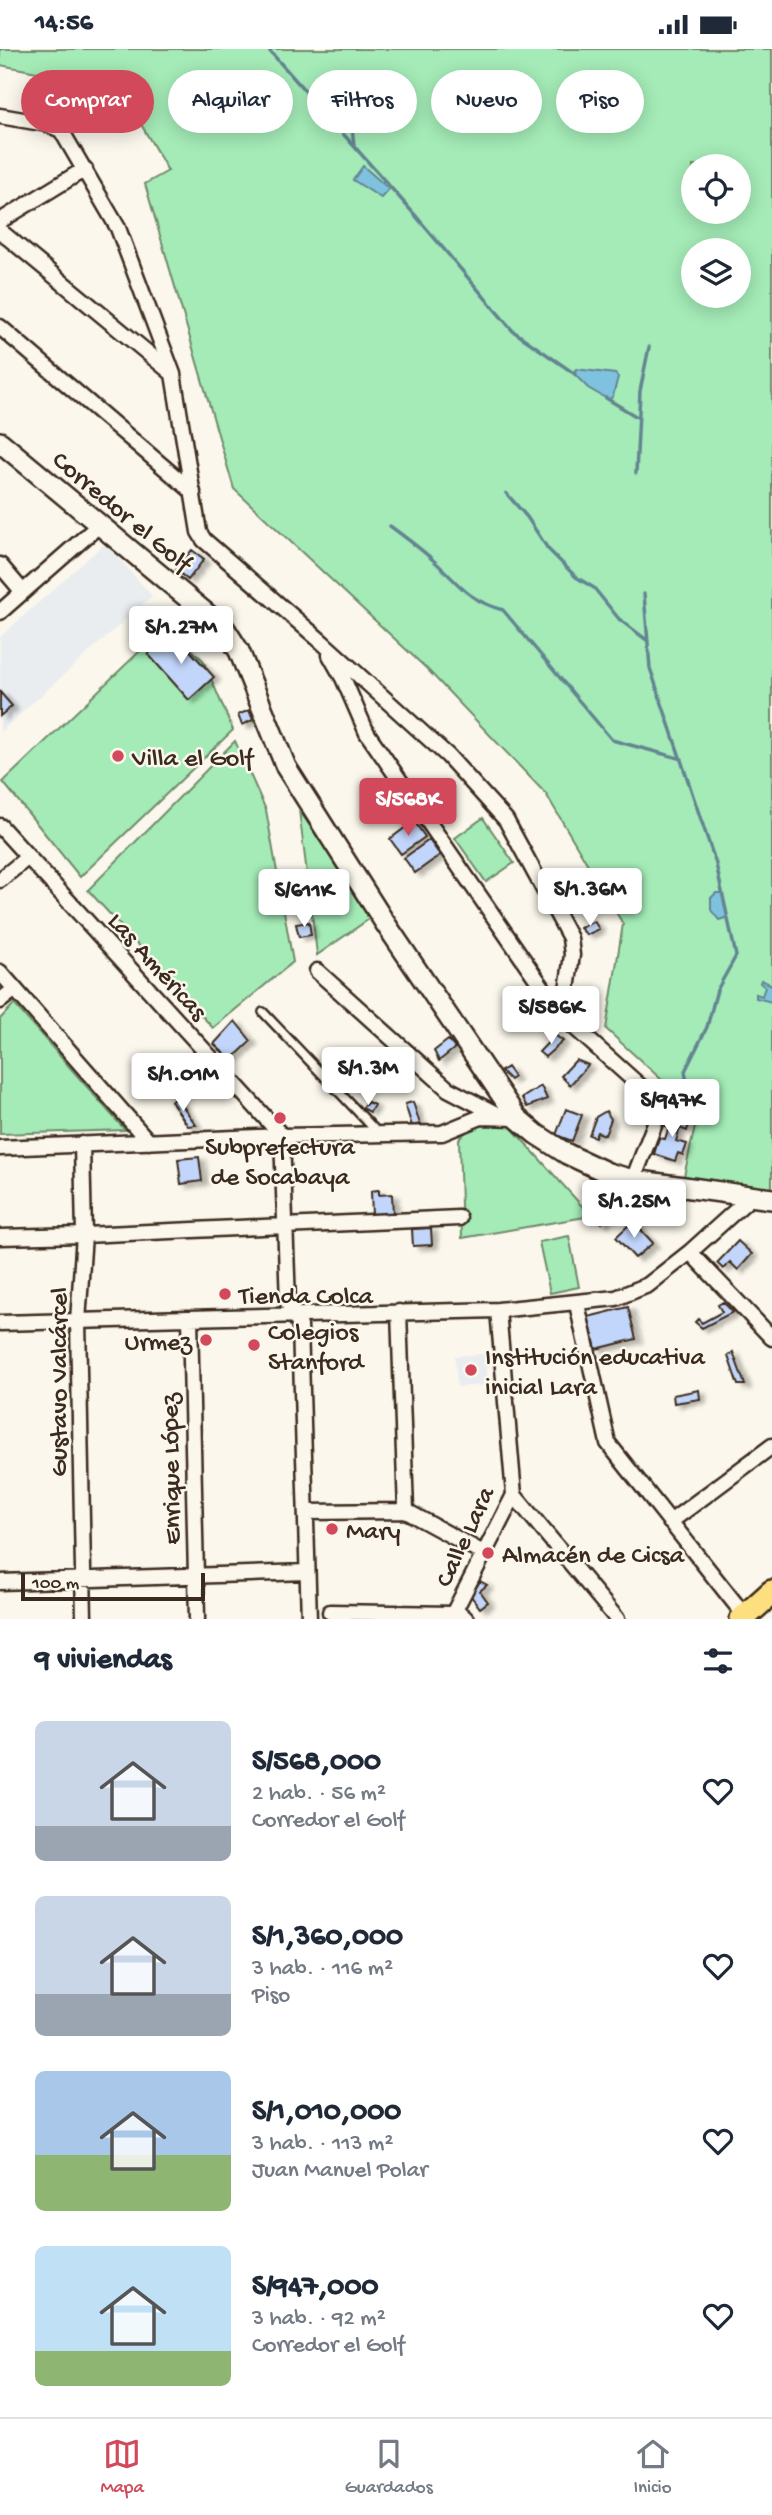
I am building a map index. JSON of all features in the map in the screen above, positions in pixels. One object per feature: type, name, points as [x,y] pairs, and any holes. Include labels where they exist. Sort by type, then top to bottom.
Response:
[{"type":"main road","points":[[744,1618],[772,1592]]},
{"type":"street","points":[[0,127],[7,117],[61,129],[118,228],[173,374],[199,532],[204,540],[322,642],[448,757],[506,820],[569,939],[572,955],[564,1017]]},
{"type":"street","points":[[0,221],[85,169]]},
{"type":"street","points":[[0,231],[173,374]]},
{"type":"street","points":[[0,327],[193,492]]},
{"type":"street","name":"Corredor el Golf","points":[[0,442],[225,629],[239,651],[286,767],[510,1118],[567,1154],[608,1173],[633,1180],[772,1199]]},
{"type":"street","points":[[0,612],[99,524]]},
{"type":"street","points":[[0,565],[23,592]]},
{"type":"street","points":[[322,642],[344,678],[367,733],[564,1017],[650,1095],[657,1106],[657,1118],[633,1180]]},
{"type":"street","name":"Las Américas","points":[[0,826],[282,1136]]},
{"type":"street","points":[[0,880],[28,856]]},
{"type":"street","points":[[317,971],[448,1089],[510,1118]]},
{"type":"street","points":[[0,972],[149,1142]]},
{"type":"street","points":[[0,1001],[15,989]]},
{"type":"street","points":[[0,1148],[282,1136],[442,1133],[481,1117],[510,1118]]},
{"type":"street","points":[[282,1136],[288,1303],[300,1326],[309,1619]]},
{"type":"street","name":"Gustavo Valcárcel","points":[[82,1145],[84,1235],[78,1321],[84,1619]]},
{"type":"street","points":[[0,1323],[498,1310],[616,1299],[648,1285],[691,1252],[752,1196]]},
{"type":"street","points":[[0,1237],[458,1218]]},
{"type":"street","points":[[691,1252],[772,1338]]},
{"type":"street","points":[[577,1304],[608,1443],[744,1618]]},
{"type":"street","name":"Calle Lara","points":[[330,1612],[460,1617],[485,1553],[514,1495],[498,1310]]},
{"type":"street","points":[[399,1312],[406,1511]]},
{"type":"street","name":"Enrique López","points":[[190,1318],[197,1619]]},
{"type":"street","points":[[670,1522],[772,1446]]},
{"type":"street","points":[[514,1495],[617,1619]]},
{"type":"street","points":[[306,1512],[406,1511],[485,1553]]},
{"type":"street","points":[[0,1582],[307,1572]]},
{"type":"lane","points":[[263,1012],[379,1135]]},
{"type":"shaded area","points":[[105,543],[152,596],[0,732],[0,637]]},
{"type":"shaded area","name":"Institución educativa inicial Lara","points":[[485,1354],[488,1385],[457,1387],[455,1356]]},
{"type":"green space","points":[[0,49],[772,49],[772,1190],[684,1176],[698,1113],[606,1029],[623,924],[546,794],[427,669],[234,489],[145,184],[168,171],[146,133],[154,133],[154,70],[26,70],[0,65]]},
{"type":"green space","name":"Villa el Golf","points":[[166,626],[203,660],[233,730],[80,877],[3,782]]},
{"type":"green space","name":"Villa el Golf","points":[[235,741],[266,810],[293,962],[213,1028],[88,890]]},
{"type":"green space","points":[[299,810],[372,917],[317,955],[317,954]]},
{"type":"green space","points":[[483,818],[514,863],[486,882],[455,838]]},
{"type":"green space","points":[[14,1004],[125,1130],[0,1134],[0,1019]]},
{"type":"green space","points":[[491,1122],[510,1126],[591,1216],[462,1238],[459,1139],[473,1127]]},
{"type":"green space","points":[[569,1236],[579,1287],[550,1293],[539,1242]]},
{"type":"water","points":[[363,166],[389,189],[381,198],[353,180]]},
{"type":"water","points":[[576,369],[615,374],[618,377],[613,396],[609,400],[588,388],[573,373]]},
{"type":"water","points":[[716,893],[722,893],[728,917],[719,920],[711,910],[711,898]]},
{"type":"water","points":[[761,980],[772,985],[772,1002],[756,998],[756,994],[762,996],[765,987],[760,983]]},
{"type":"building","points":[[192,550],[204,559],[188,580],[176,570]]},
{"type":"building","points":[[173,632],[214,677],[189,700],[148,654]]},
{"type":"building","points":[[0,692],[12,706],[0,716]]},
{"type":"building","points":[[249,710],[253,720],[242,725],[238,715]]},
{"type":"building","points":[[396,792],[403,801],[389,813],[382,804]]},
{"type":"building","points":[[414,821],[425,837],[401,854],[390,839]]},
{"type":"building","points":[[429,840],[440,855],[415,873],[404,858]]},
{"type":"building","points":[[594,921],[599,929],[587,935],[580,928]]},
{"type":"building","points":[[309,922],[311,935],[299,937],[296,924]]},
{"type":"building","points":[[235,1021],[251,1041],[231,1060],[214,1044]]},
{"type":"building","points":[[555,1035],[563,1041],[545,1057],[539,1052]]},
{"type":"building","points":[[448,1040],[455,1048],[439,1061],[434,1051]]},
{"type":"building","points":[[576,1060],[588,1065],[570,1085],[561,1076]]},
{"type":"building","points":[[507,1067],[514,1077],[510,1080],[501,1071]]},
{"type":"building","points":[[541,1086],[547,1099],[527,1107],[522,1098]]},
{"type":"building","points":[[177,1098],[196,1125],[188,1126],[171,1101]]},
{"type":"building","points":[[368,1102],[374,1105],[370,1112],[362,1108]]},
{"type":"building","points":[[413,1102],[420,1124],[412,1126],[405,1104]]},
{"type":"building","points":[[566,1109],[582,1115],[572,1141],[556,1135]]},
{"type":"building","points":[[606,1111],[611,1119],[605,1135],[597,1132],[595,1137],[589,1135],[596,1117]]},
{"type":"building","points":[[666,1114],[690,1121],[687,1131],[680,1128],[676,1141],[687,1144],[683,1155],[678,1153],[675,1161],[654,1154],[659,1138],[665,1139],[669,1127],[663,1125]]},
{"type":"building","points":[[199,1157],[202,1181],[181,1184],[178,1159]]},
{"type":"building","points":[[379,1190],[379,1195],[392,1194],[393,1215],[372,1216],[371,1191]]},
{"type":"building","points":[[620,1191],[627,1199],[602,1223],[597,1219],[617,1200],[615,1196]]},
{"type":"building","points":[[633,1221],[653,1243],[635,1258],[616,1237]]},
{"type":"building","points":[[431,1228],[432,1245],[413,1246],[412,1229]]},
{"type":"building","points":[[738,1241],[752,1254],[738,1270],[730,1262],[723,1269],[717,1263]]},
{"type":"building","points":[[723,1302],[733,1312],[702,1328],[695,1322],[698,1319],[702,1323],[722,1312],[718,1305]]},
{"type":"building","points":[[628,1307],[636,1339],[596,1349],[588,1317]]},
{"type":"building","points":[[733,1352],[745,1385],[738,1385],[728,1356]]},
{"type":"building","points":[[699,1390],[700,1399],[674,1403],[673,1395]]},
{"type":"building","points":[[480,1581],[487,1585],[480,1591],[488,1602],[480,1608],[471,1596]]},
{"type":"waterway","points":[[268,49],[513,331],[575,374]]},
{"type":"waterway","points":[[353,133],[354,145]]},
{"type":"waterway","points":[[636,473],[640,391],[649,347]]},
{"type":"waterway","points":[[606,398],[637,417]]},
{"type":"waterway","points":[[506,493],[527,517],[548,549],[576,577],[594,588],[619,619],[648,641]]},
{"type":"waterway","points":[[390,526],[472,596],[503,610],[612,740],[682,759]]},
{"type":"waterway","points":[[644,594],[650,668],[716,864],[736,956],[717,990],[707,1027],[685,1071],[687,1083],[708,1108],[714,1122]]},
{"type":"place","name":"Villa el Golf","points":[[118,756]]},
{"type":"place","name":"Subprefectura de Socabaya","points":[[280,1118]]},
{"type":"place","name":"Tienda Colca","points":[[225,1294]]},
{"type":"place","name":"Urmez","points":[[206,1340]]},
{"type":"place","name":"Colegios Stanford","points":[[254,1345]]},
{"type":"place","name":"Institución educativa inicial Lara","points":[[471,1370]]},
{"type":"place","name":"Mary","points":[[332,1529]]},
{"type":"place","name":"Almacén de Cicsa","points":[[488,1553]]}]
